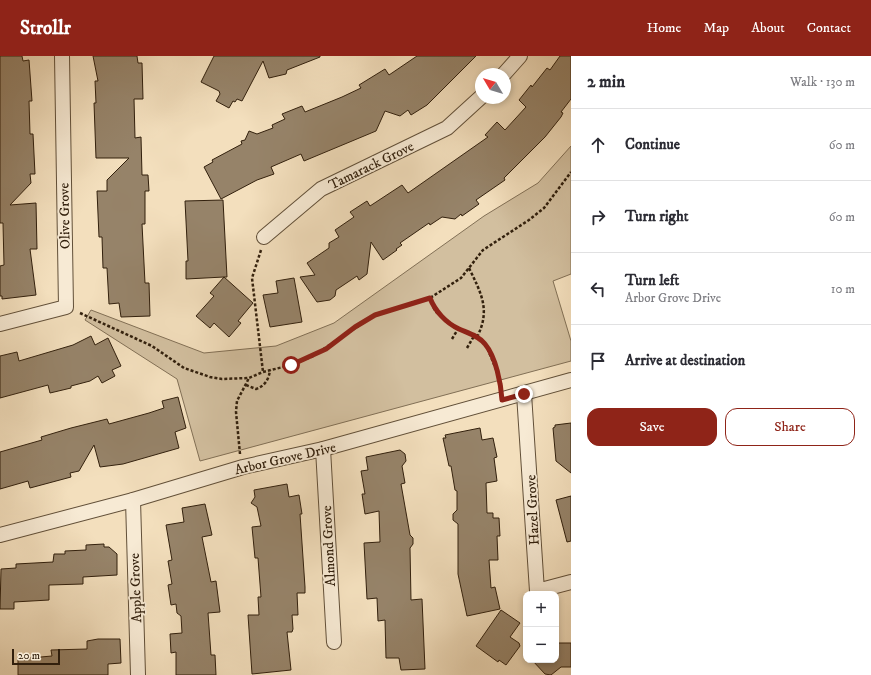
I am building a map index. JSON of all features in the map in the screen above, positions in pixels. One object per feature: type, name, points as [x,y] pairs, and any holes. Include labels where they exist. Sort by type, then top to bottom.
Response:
[{"type":"street","name":"Olive Grove","points":[[62,56],[66,308]]},
{"type":"street","points":[[509,68],[520,56]]},
{"type":"street","name":"Tamarack Grove","points":[[264,237],[320,189],[448,128],[475,103]]},
{"type":"street","points":[[0,324],[66,308]]},
{"type":"street","name":"Arbor Grove Drive","points":[[0,535],[133,500],[243,467],[323,449],[571,380]]},
{"type":"street","name":"Hazel Grove","points":[[524,394],[536,592],[571,582]]},
{"type":"street","name":"Almond Grove","points":[[323,449],[334,642]]},
{"type":"street","name":"Apple Grove","points":[[133,500],[138,675]]},
{"type":"path","points":[[66,308],[93,318],[152,346],[184,368],[210,377],[222,379],[249,378],[263,372],[291,365],[313,356],[375,315],[430,298],[461,278],[483,250],[530,220],[544,208],[571,172]]},
{"type":"path","points":[[263,372],[252,278],[264,237]]},
{"type":"path","points":[[467,348],[484,324],[483,298],[469,268]]},
{"type":"path","points":[[430,298],[435,310],[458,329],[475,336],[486,345],[500,379],[502,400]]},
{"type":"path","points":[[452,339],[458,329]]},
{"type":"path","points":[[246,385],[256,389],[262,387],[269,378],[270,370]]},
{"type":"path","points":[[243,467],[236,412],[237,401],[249,378]]},
{"type":"shaded area","points":[[571,146],[571,274],[553,281],[571,341],[571,361],[200,461],[177,379],[85,320],[91,310],[204,353],[276,346],[334,323],[484,216],[538,183]]},
{"type":"building","points":[[0,56],[22,56],[23,61],[29,60],[32,101],[29,101],[30,134],[33,134],[35,174],[30,174],[31,183],[10,205],[36,203],[37,249],[30,249],[36,295],[2,299],[2,296],[0,296],[0,266],[4,265],[3,223],[0,223]]},
{"type":"building","points":[[93,56],[137,56],[138,63],[142,63],[143,99],[134,99],[135,138],[141,137],[142,175],[148,175],[149,191],[145,191],[145,224],[142,224],[145,283],[149,283],[150,316],[121,317],[119,303],[109,304],[107,268],[103,268],[102,237],[99,237],[97,191],[107,191],[107,180],[129,158],[96,158],[94,103],[96,103],[95,81],[98,81]]},
{"type":"building","points":[[214,56],[320,57],[287,70],[286,74],[269,78],[263,61],[242,101],[237,99],[235,102],[233,101],[229,108],[216,101],[220,94],[219,91],[201,82]]},
{"type":"building","points":[[417,56],[476,56],[427,105],[411,115],[408,110],[400,116],[385,111],[376,131],[304,161],[301,154],[271,167],[274,174],[257,180],[221,199],[204,167],[213,162],[212,160],[242,144],[241,141],[245,140],[249,131],[257,134],[273,128],[272,125],[285,119],[282,114],[302,106],[305,112],[342,97],[361,88],[359,85],[385,69],[389,75]]},
{"type":"building","points":[[560,56],[571,56],[571,99],[561,112],[563,113],[561,117],[545,137],[504,178],[505,180],[476,200],[479,204],[462,216],[461,214],[455,219],[442,217],[430,225],[429,223],[400,243],[402,245],[383,260],[371,242],[367,274],[359,280],[357,276],[336,290],[335,296],[330,300],[317,302],[300,277],[315,275],[307,263],[329,248],[329,243],[339,237],[335,230],[354,217],[350,212],[367,201],[370,206],[402,185],[408,193],[488,137],[485,135],[497,122],[505,130],[526,107],[519,100],[531,85],[532,87],[547,68],[550,70]]},
{"type":"building","points":[[223,200],[227,277],[186,279],[186,261],[188,261],[185,201]]},
{"type":"building","points":[[224,277],[253,303],[238,321],[241,323],[229,337],[214,323],[210,328],[196,316],[214,296],[210,293]]},
{"type":"building","points":[[294,278],[302,322],[270,327],[263,295],[278,293],[276,281]]},
{"type":"building","points":[[91,336],[95,345],[108,338],[121,366],[112,370],[115,376],[102,383],[98,376],[90,381],[71,386],[71,388],[50,393],[48,385],[0,398],[0,356],[17,352],[19,361],[73,345]]},
{"type":"building","points":[[178,397],[186,428],[175,432],[179,448],[123,464],[100,467],[94,445],[79,471],[70,473],[71,477],[30,488],[28,481],[0,489],[0,452],[42,440],[41,437],[71,428],[107,419],[109,424],[149,413],[164,408],[162,401]]},
{"type":"building","points":[[571,423],[571,473],[556,461],[553,428],[555,425]]},
{"type":"building","points":[[480,428],[482,440],[493,438],[497,457],[494,458],[497,481],[486,483],[487,513],[493,513],[493,518],[499,518],[500,536],[497,536],[498,560],[489,560],[491,588],[495,587],[500,609],[467,616],[458,574],[458,524],[453,520],[453,514],[457,510],[457,491],[455,490],[451,466],[449,466],[443,438],[446,438],[445,435]]},
{"type":"building","points":[[400,450],[405,454],[406,461],[402,466],[405,483],[401,484],[410,535],[413,538],[413,544],[410,548],[411,600],[422,599],[425,669],[401,670],[399,658],[386,658],[385,620],[378,621],[377,598],[367,599],[364,543],[380,542],[379,511],[365,514],[362,494],[365,494],[361,471],[368,470],[366,457]]},
{"type":"building","points":[[287,484],[289,497],[299,495],[302,514],[300,514],[305,587],[305,593],[297,593],[298,615],[292,615],[293,629],[292,632],[287,632],[291,670],[252,674],[248,615],[259,615],[258,597],[261,597],[258,558],[255,558],[252,527],[261,526],[257,507],[251,503],[255,497],[254,490]]},
{"type":"building","points":[[571,496],[571,541],[567,542],[556,500]]},
{"type":"building","points":[[205,504],[212,535],[202,537],[211,582],[216,581],[220,612],[208,613],[211,655],[215,655],[216,675],[176,675],[176,652],[171,653],[170,634],[182,633],[181,616],[177,613],[176,604],[171,605],[168,585],[172,584],[168,561],[172,560],[166,525],[184,522],[182,508]]},
{"type":"building","points":[[104,544],[104,547],[109,547],[117,554],[117,575],[83,577],[83,584],[49,585],[49,600],[14,602],[14,609],[0,609],[1,569],[16,568],[16,564],[53,562],[54,554],[65,554],[65,551],[86,550],[86,545]]},
{"type":"building","points":[[501,610],[520,623],[510,637],[519,643],[520,646],[506,665],[499,660],[498,662],[476,646]]},
{"type":"building","points":[[98,639],[120,639],[121,663],[108,664],[108,675],[18,675],[18,659],[52,656],[51,650],[87,649],[87,641]]},
{"type":"building","points":[[559,643],[571,643],[571,667],[561,667],[551,675],[545,674],[535,663],[559,663]]},
{"type":"route","points":[[291,365],[326,349],[355,327],[375,315],[430,298],[435,310],[456,328],[477,337],[486,345],[500,379],[502,400],[524,394]]}]
